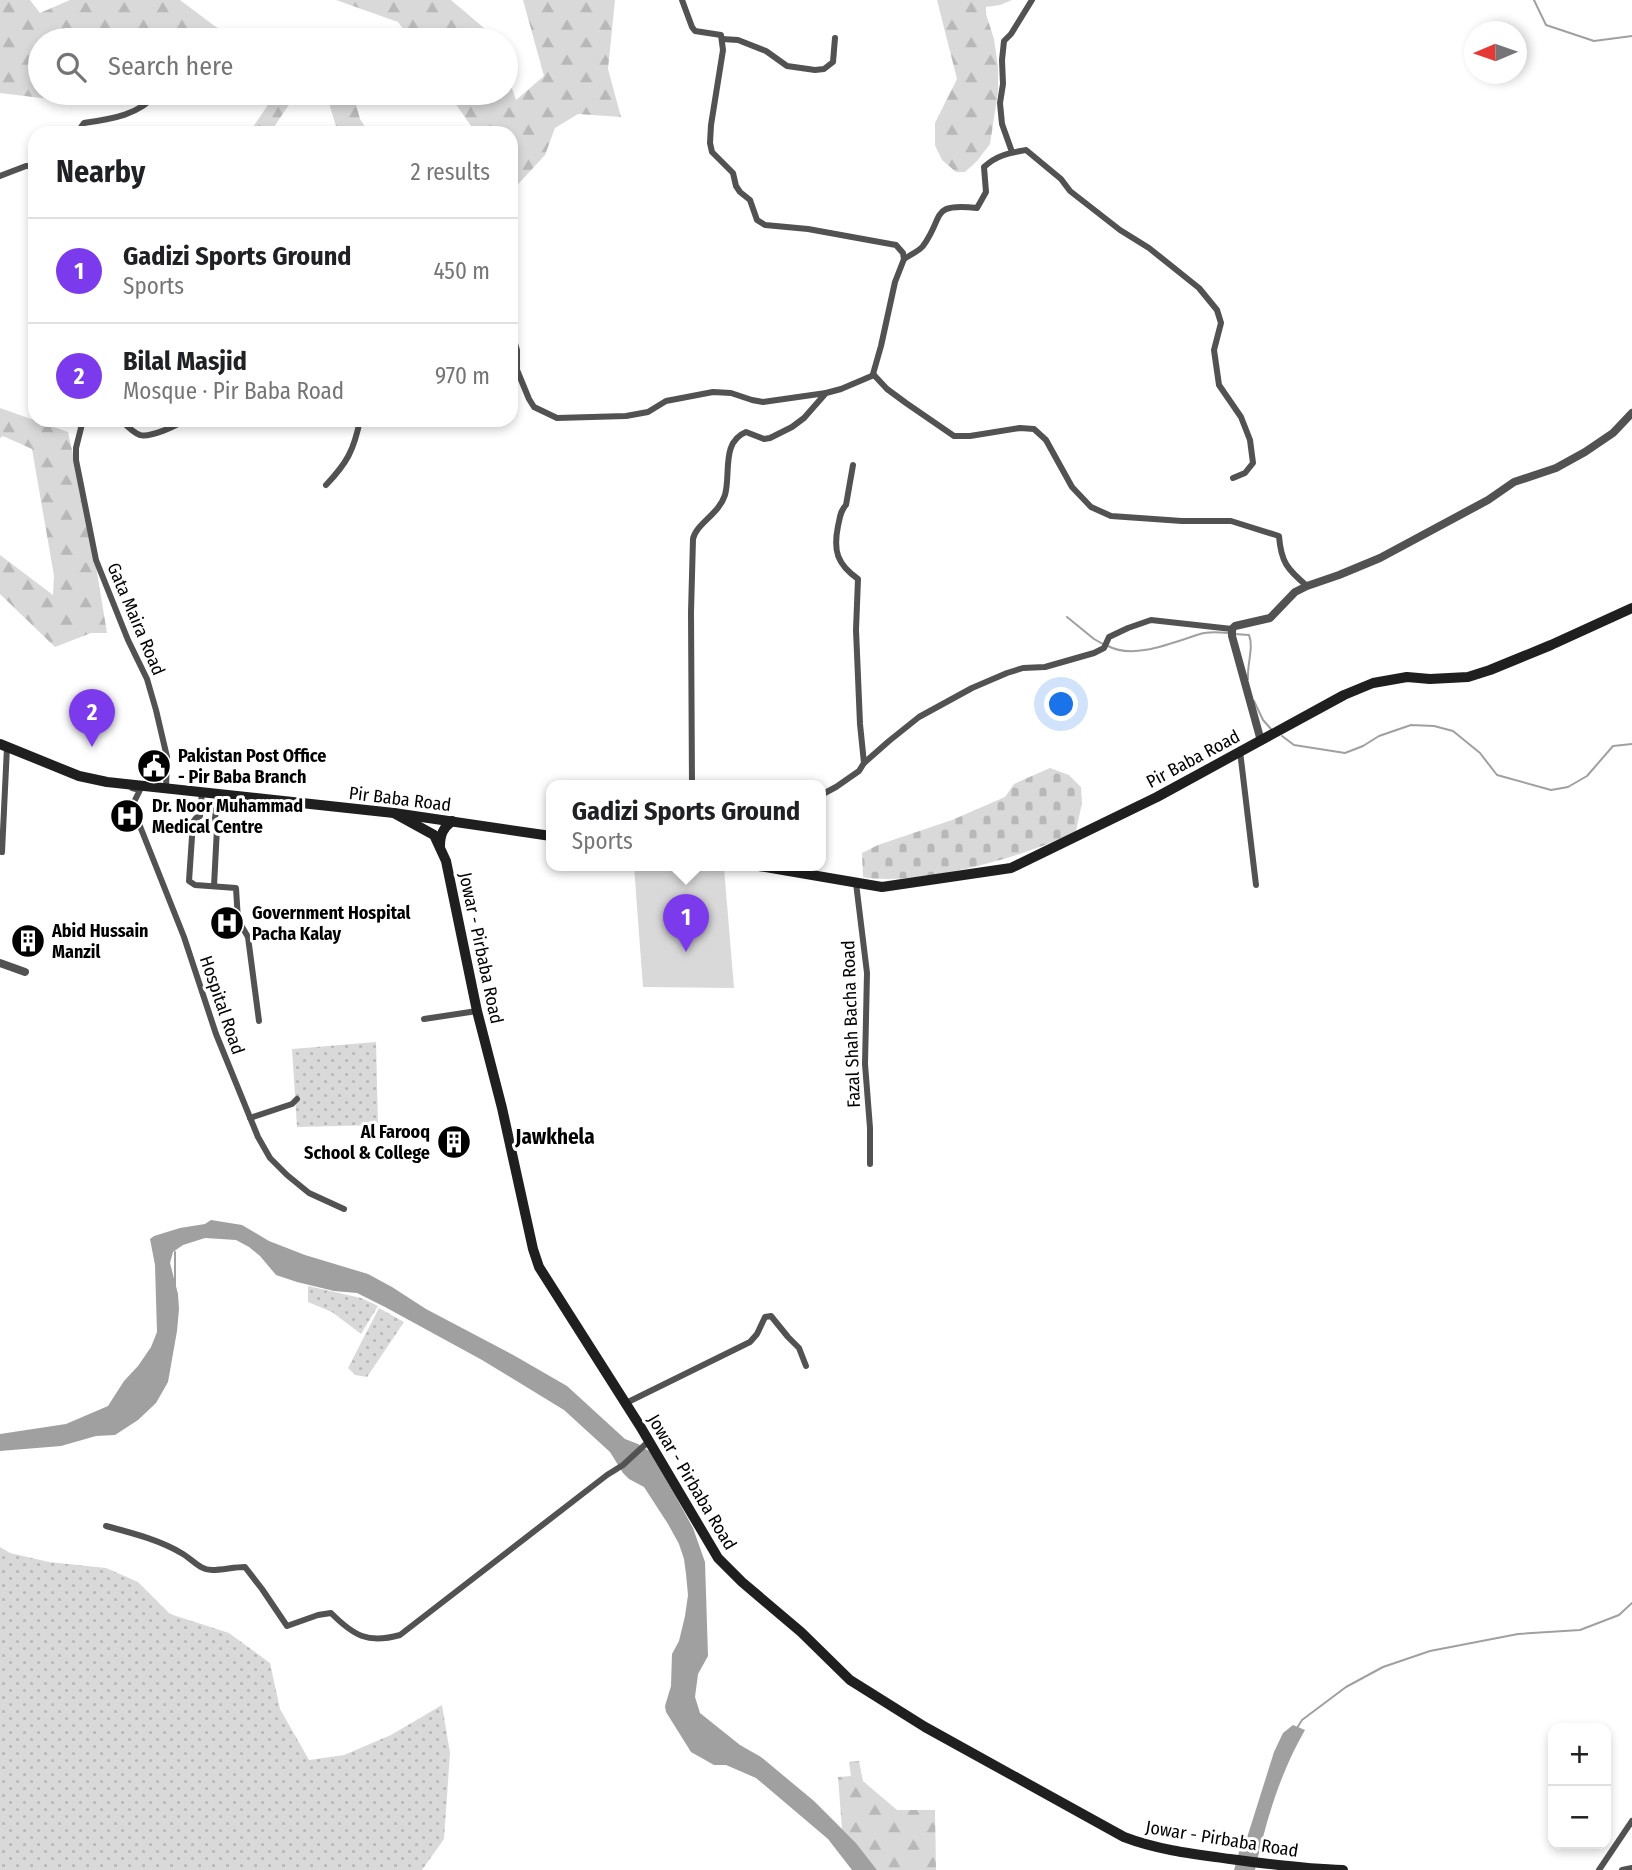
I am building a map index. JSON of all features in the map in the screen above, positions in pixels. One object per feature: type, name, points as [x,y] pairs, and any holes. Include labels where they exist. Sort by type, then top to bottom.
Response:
[{"type":"main road","name":"Pir Baba Road","points":[[810,871],[882,887],[1012,868],[1157,797],[1344,695],[1373,683],[1407,677],[1468,677],[1514,660],[1632,608]]},
{"type":"main road","name":"Pir Baba Road","points":[[3,746],[79,776],[107,782],[394,813],[546,835]]},
{"type":"main road","points":[[394,813],[434,835],[440,846]]},
{"type":"main road","points":[[440,846],[440,836],[452,821]]},
{"type":"main road","name":"Jowar - Pirbaba Road","points":[[440,846],[446,861],[477,1011],[539,1267],[626,1403],[718,1558],[850,1680],[925,1727],[1124,1838],[1174,1852],[1312,1869],[1343,1870]]},
{"type":"street","points":[[682,0],[695,31],[721,35],[723,50],[710,143],[712,152],[733,173],[740,192],[750,200],[757,220],[765,225],[808,229],[896,245],[903,253],[904,259],[895,282],[873,374],[887,388],[954,436],[1020,428],[1034,429],[1046,440],[1072,487],[1091,507],[1111,516],[1231,522],[1279,536],[1280,552],[1287,568],[1307,586]]},
{"type":"street","points":[[1012,152],[1002,124],[1000,103],[1004,41],[1032,0]]},
{"type":"street","points":[[722,39],[738,40],[766,51],[787,66],[815,70],[824,69],[833,62],[835,38]]},
{"type":"street","points":[[81,126],[84,122],[106,120],[145,105]]},
{"type":"street","points":[[904,259],[922,247],[944,209],[955,206],[977,208],[986,192],[984,167],[993,158],[1026,150],[1070,191],[1199,288],[1217,310],[1221,323],[1214,350],[1219,385],[1241,417],[1250,440],[1253,463],[1245,473],[1233,478]]},
{"type":"street","points":[[0,176],[28,166]]},
{"type":"street","points":[[518,372],[534,407],[557,418],[626,416],[648,412],[666,401],[713,392],[731,393],[763,402],[826,393],[874,375]]},
{"type":"street","points":[[692,780],[691,612],[694,532],[712,516],[724,497],[733,441],[746,432],[764,439],[792,427],[804,418],[826,393]]},
{"type":"street","points":[[1261,741],[1232,636],[1235,626],[1270,618],[1295,592],[1380,558],[1488,500],[1514,482],[1556,468],[1612,433],[1632,413]]},
{"type":"street","name":"Gata Maira Road","points":[[81,427],[76,460],[96,560],[128,640],[147,679],[166,750],[166,788]]},
{"type":"street","points":[[129,427],[138,435],[144,436],[171,427]]},
{"type":"street","points":[[326,485],[343,467],[354,446],[358,427]]},
{"type":"street","points":[[852,465],[846,505],[841,510],[835,547],[845,570],[858,579],[856,630],[864,763]]},
{"type":"street","points":[[826,792],[859,771],[864,763],[919,718],[972,688],[1023,668],[1065,663],[1104,648],[1109,637],[1151,620],[1232,630]]},
{"type":"street","points":[[2,852],[3,746]]},
{"type":"street","points":[[1240,751],[1256,885]]},
{"type":"street","name":"Hospital Road","points":[[124,784],[140,790],[132,806],[184,937],[216,1034],[258,1137],[271,1158],[287,1175],[309,1193],[344,1209]]},
{"type":"street","points":[[200,816],[202,792]]},
{"type":"street","points":[[214,886],[218,794]]},
{"type":"street","points":[[217,825],[200,816],[193,822],[189,881],[195,885],[236,888],[238,920],[248,937],[259,1021]]},
{"type":"street","name":"Fazal Shah Bacha Road","points":[[856,883],[867,973],[865,1064],[870,1164]]},
{"type":"street","points":[[0,963],[25,972]]},
{"type":"street","points":[[424,1018],[477,1011]]},
{"type":"street","points":[[250,1118],[297,1100]]},
{"type":"street","points":[[626,1403],[750,1342],[765,1317],[771,1316],[799,1348],[806,1366]]},
{"type":"street","points":[[106,1526],[144,1536],[211,1570],[245,1567],[287,1626],[331,1613],[346,1629],[371,1640],[384,1640],[400,1635],[623,1465],[649,1441]]},
{"type":"street","points":[[1599,1870],[1632,1821]]},
{"type":"street","points":[[1622,1870],[1632,1868]]},
{"type":"green space","points":[[0,0],[30,0],[40,13],[70,0],[180,0],[217,28],[28,28],[28,96],[0,93]]},
{"type":"green space","points":[[336,0],[451,0],[484,28],[402,28],[398,22]]},
{"type":"green space","points":[[523,0],[615,0],[608,69],[621,117],[578,114],[555,128],[545,155],[518,184],[518,126],[471,126],[456,105],[518,105],[518,98],[544,76]]},
{"type":"green space","points":[[937,0],[1012,0],[986,7],[998,67],[998,92],[990,144],[965,172],[956,172],[942,160],[935,145],[935,123],[957,79]]},
{"type":"green space","points":[[268,105],[289,105],[275,126],[254,126]]},
{"type":"green space","points":[[330,105],[356,105],[364,126],[336,126]]},
{"type":"green space","points":[[0,408],[28,418],[28,427],[54,427],[68,432],[90,530],[107,633],[91,633],[55,647],[0,594],[0,555],[53,595],[54,576],[32,449],[3,436],[0,438]]},
{"type":"green space","points":[[1050,768],[1069,775],[1081,787],[1082,803],[1076,831],[1030,851],[971,868],[912,878],[863,877],[862,853],[1005,797],[1014,784]]},
{"type":"green space","points":[[634,871],[724,871],[734,988],[643,987]]},
{"type":"green space","points":[[376,1042],[378,1125],[297,1127],[292,1049]]},
{"type":"green space","points":[[308,1286],[361,1298],[378,1306],[361,1334],[332,1312],[308,1302]]},
{"type":"green space","points":[[379,1308],[404,1322],[367,1377],[355,1375],[348,1368]]},
{"type":"green space","points":[[0,1547],[10,1553],[49,1562],[106,1568],[138,1582],[170,1614],[229,1633],[270,1663],[280,1709],[309,1760],[344,1755],[391,1735],[442,1705],[450,1753],[444,1839],[422,1870],[0,1870]]},
{"type":"green space","points":[[859,1761],[863,1781],[897,1810],[935,1810],[936,1870],[877,1870],[842,1829],[838,1777],[851,1776],[849,1762]]},
{"type":"shaded area","points":[[211,1220],[242,1225],[269,1241],[305,1255],[368,1274],[567,1386],[625,1439],[649,1451],[693,1528],[705,1562],[708,1656],[698,1674],[695,1697],[700,1713],[740,1745],[761,1757],[814,1801],[856,1843],[877,1870],[852,1870],[828,1839],[756,1778],[726,1765],[714,1765],[691,1752],[666,1712],[665,1706],[671,1686],[672,1654],[679,1641],[685,1616],[688,1595],[686,1574],[679,1544],[644,1487],[629,1479],[610,1452],[564,1410],[482,1360],[357,1293],[334,1291],[276,1275],[260,1256],[236,1240],[205,1238],[183,1245],[173,1252],[170,1263],[178,1294],[177,1331],[168,1382],[156,1403],[138,1420],[115,1435],[96,1436],[61,1446],[0,1451],[0,1434],[66,1424],[108,1406],[151,1347],[157,1332],[155,1265],[150,1239]]},
{"type":"shaded area","points":[[1293,1725],[1305,1730],[1288,1763],[1275,1798],[1255,1870],[1234,1870],[1274,1752],[1283,1733]]},
{"type":"waterway","points":[[1534,0],[1546,25],[1594,41],[1632,36]]},
{"type":"waterway","points":[[1067,617],[1103,644]]},
{"type":"waterway","points":[[1108,646],[1118,650],[1142,650],[1203,633],[1228,633]]},
{"type":"waterway","points":[[1234,634],[1249,635],[1251,645],[1248,679]]},
{"type":"waterway","points":[[1254,701],[1263,720],[1271,729]]},
{"type":"waterway","points":[[1282,736],[1294,745],[1345,753],[1379,736],[1411,725],[1434,726],[1453,731],[1480,753],[1497,775],[1551,790],[1568,787],[1587,776],[1613,746],[1632,744]]},
{"type":"waterway","points":[[175,1252],[175,1288]]},
{"type":"waterway","points":[[1297,1728],[1302,1720],[1346,1687],[1383,1667],[1430,1651],[1518,1634],[1580,1630],[1619,1615],[1632,1603]]},
{"type":"place","name":"Bilal Masjid","points":[[92,747]]},
{"type":"place","name":"Pakistan Post Office - Pir Baba Branch","points":[[154,766]]},
{"type":"place","name":"Dr. Noor Muhammad Medical Centre","points":[[127,816]]},
{"type":"place","name":"Government Hospital Pacha Kalay","points":[[227,923]]},
{"type":"place","name":"Abid Hussain Manzil","points":[[28,941]]},
{"type":"place","name":"Gadizi Sports Ground","points":[[686,952]]},
{"type":"place","name":"Al Farooq School & College","points":[[454,1142]]},
{"type":"district","name":"Jawkhela","points":[[555,1137]]}]
